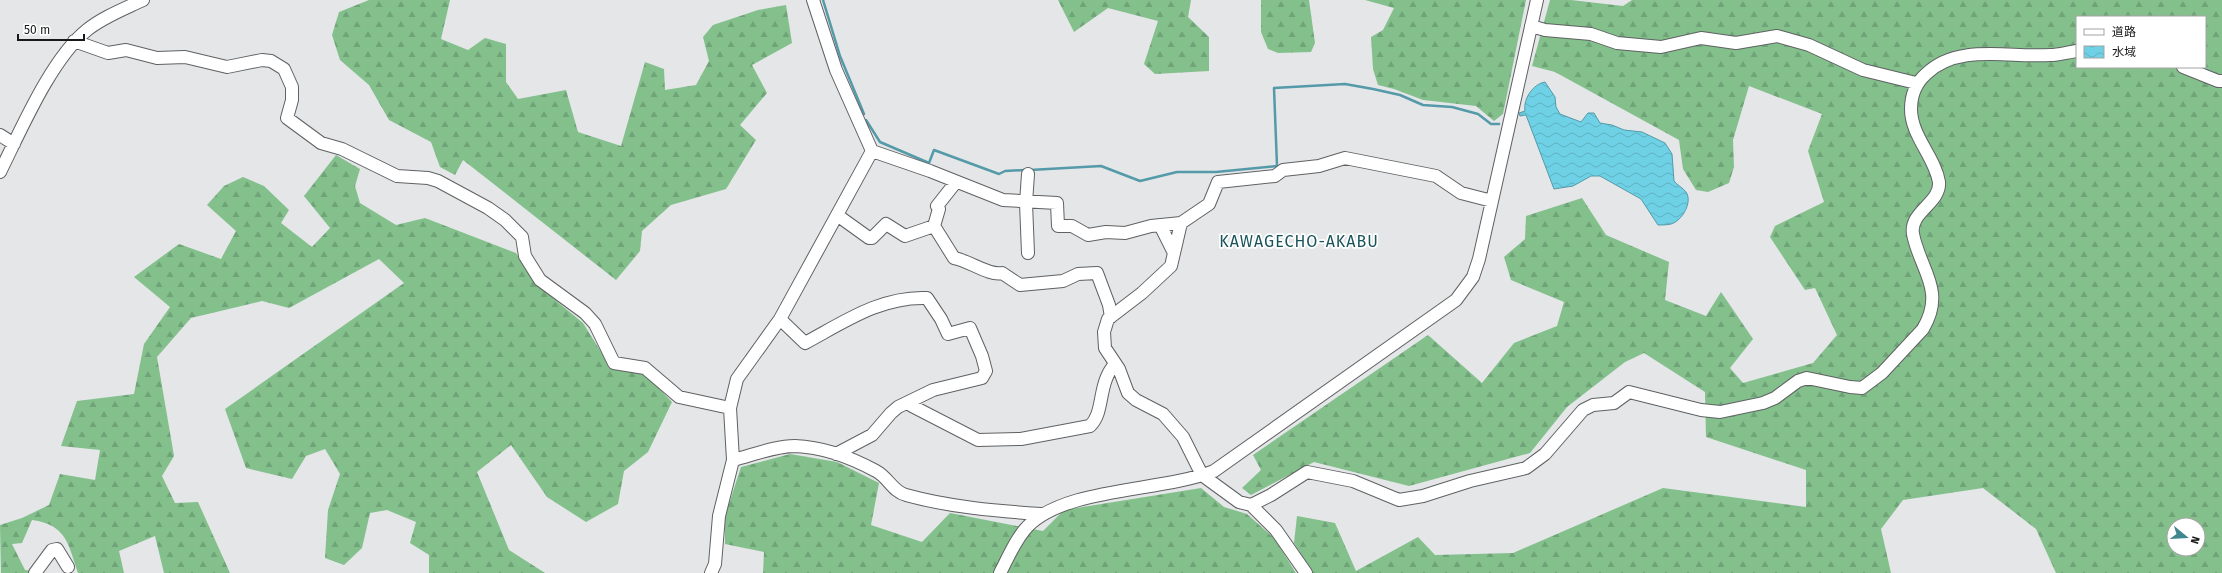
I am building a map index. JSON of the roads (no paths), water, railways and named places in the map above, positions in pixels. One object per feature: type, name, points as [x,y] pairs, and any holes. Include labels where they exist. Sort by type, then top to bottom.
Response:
[{"type":"street","points":[[0,172],[54,68],[74,41],[100,20],[143,0]]},
{"type":"street","points":[[813,0],[836,70],[872,150],[1003,200],[1026,203],[1056,203],[1058,226],[1072,226],[1088,235],[1106,232],[1125,233],[1160,225],[1181,223],[1209,204],[1218,182],[1275,176],[1283,170],[1319,166],[1345,158],[1436,176],[1461,193],[1492,202]]},
{"type":"street","points":[[1000,573],[1027,527],[1041,514],[1075,501],[1202,475],[1220,466],[1456,300],[1474,276],[1537,0]]},
{"type":"street","points":[[1531,26],[1544,30],[1591,34],[1618,43],[1660,47],[1701,38],[1736,43],[1777,36],[1808,45],[1863,70],[1916,83]]},
{"type":"street","points":[[74,41],[108,53],[126,50],[157,58],[185,57],[231,67],[262,60],[276,63],[287,73],[292,87],[292,100],[286,118],[292,123],[321,143],[342,149],[397,176],[428,178],[438,181],[488,208],[520,234],[525,256],[540,280],[591,319],[614,362],[645,368],[679,397],[730,408]]},
{"type":"street","points":[[1251,505],[1267,498],[1307,472],[1357,482],[1399,500],[1526,468],[1545,454],[1583,410],[1593,405],[1614,403],[1629,392],[1701,410],[1720,412],[1763,403],[1775,398],[1798,380],[1807,378],[1857,389],[1874,381],[1923,328],[1927,322],[1934,298],[1913,229],[1917,218],[1936,195],[1939,184],[1938,175],[1917,135],[1911,109],[1916,83],[1936,64],[1963,56],[2050,55],[2076,51]]},
{"type":"street","points":[[2186,68],[2218,81],[2222,81]]},
{"type":"street","points":[[0,136],[14,144]]},
{"type":"street","points":[[711,573],[715,564],[719,516],[733,460],[730,408],[737,379],[780,319],[872,150]]},
{"type":"street","points":[[1028,174],[1026,203],[1028,253]]},
{"type":"street","points":[[956,182],[936,206],[939,209],[934,226],[954,258],[969,262],[997,274],[1002,273],[1020,285],[1063,281],[1078,274],[1097,274],[1109,305],[1111,317]]},
{"type":"street","points":[[837,215],[869,238],[872,238],[886,224],[905,236],[934,226]]},
{"type":"street","points":[[1181,223],[1170,266],[1122,311],[1111,317],[1106,325],[1103,339],[1105,348],[1119,369],[1128,393],[1136,400],[1163,414],[1183,437],[1202,475],[1239,502],[1251,505],[1276,530],[1306,573]]},
{"type":"street","points":[[1160,225],[1174,253]]},
{"type":"street","points":[[780,319],[805,343],[848,319],[890,301],[927,298],[941,319],[948,334],[970,328],[982,356],[986,371],[978,380],[933,390],[891,413],[872,435],[836,454]]},
{"type":"street","points":[[909,403],[918,410],[978,440],[1021,439],[1090,426],[1094,421],[1098,410],[1106,375],[1115,364]]},
{"type":"street","points":[[733,460],[796,446],[836,454],[877,472],[904,495],[996,511],[1041,514]]},
{"type":"street","points":[[34,573],[52,550],[57,549],[68,567]]},
{"type":"water","points":[[1545,82],[1555,97],[1556,107],[1560,114],[1581,122],[1588,113],[1594,113],[1600,123],[1612,125],[1624,130],[1642,132],[1665,143],[1672,154],[1674,181],[1686,192],[1688,196],[1687,206],[1679,219],[1671,224],[1658,225],[1641,199],[1600,176],[1591,176],[1573,186],[1554,189],[1526,115],[1520,116],[1519,113],[1525,111],[1527,97],[1533,89]]},
{"type":"waterway","points":[[823,0],[840,56],[864,114]]},
{"type":"waterway","points":[[1030,170],[1101,166],[1140,181],[1177,172],[1216,172],[1277,166],[1274,88],[1345,84],[1400,95],[1423,105],[1452,107],[1478,114],[1491,124],[1499,124]]},
{"type":"waterway","points":[[866,120],[880,142],[929,163],[934,150],[999,174],[1005,171],[1025,170]]},
{"type":"district","name":"KAWAGECHO-AKABU","points":[[1299,241]]}]
